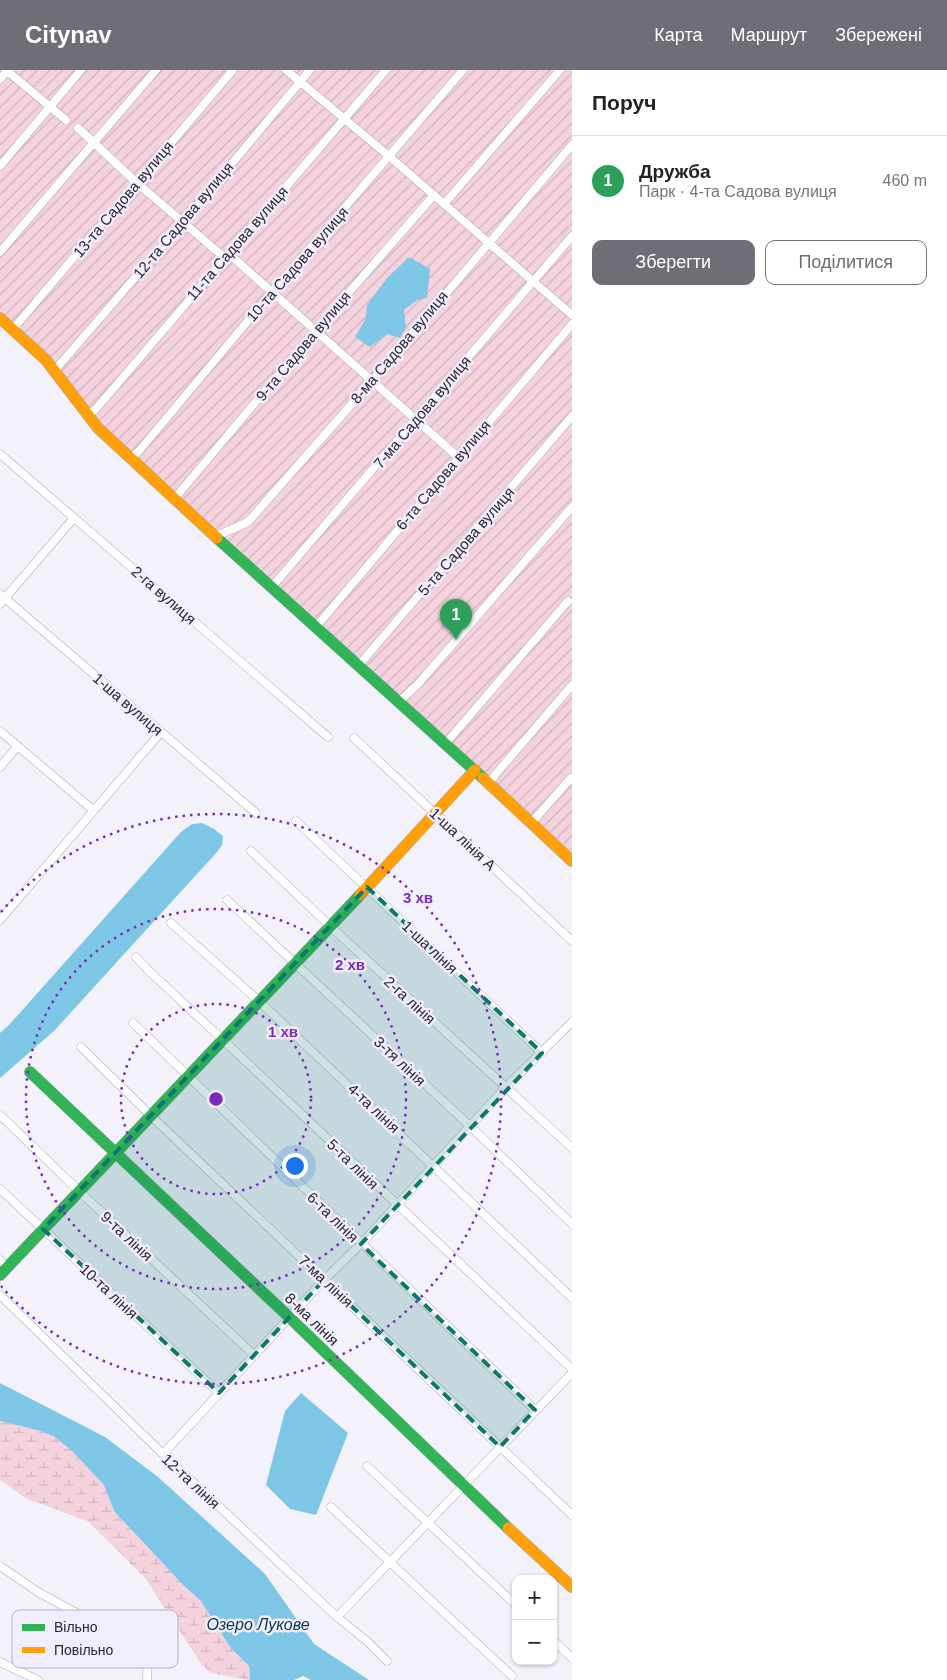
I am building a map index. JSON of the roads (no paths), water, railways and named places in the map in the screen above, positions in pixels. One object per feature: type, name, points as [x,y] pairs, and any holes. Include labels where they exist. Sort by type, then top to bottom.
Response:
[{"type":"street","points":[[0,79],[7,70],[66,120]]},
{"type":"street","points":[[0,166],[80,70]]},
{"type":"street","points":[[0,252],[156,70]]},
{"type":"street","name":"13-та Садова вулиця","points":[[13,329],[233,70]]},
{"type":"street","points":[[286,70],[390,157],[572,316]]},
{"type":"street","name":"12-та Садова вулиця","points":[[55,370],[183,222],[310,70]]},
{"type":"street","name":"11-та Садова вулиця","points":[[87,414],[95,410],[386,70]]},
{"type":"street","name":"10-та Садова вулиця","points":[[131,458],[139,451],[272,292],[463,70]]},
{"type":"street","points":[[444,204],[560,70]]},
{"type":"street","points":[[78,128],[137,183],[316,330],[458,457]]},
{"type":"street","name":"8-ма Садова вулиця","points":[[216,536],[248,522],[372,381],[572,145]]},
{"type":"street","name":"9-та Садова вулиця","points":[[175,498],[316,330],[434,195]]},
{"type":"street","name":"7-ма Садова вулиця","points":[[272,588],[572,236]]},
{"type":"street","points":[[0,318],[55,370],[98,428],[272,588],[446,742],[572,861]]},
{"type":"street","name":"6-та Садова вулиця","points":[[316,627],[572,324]]},
{"type":"street","name":"5-та Садова вулиця","points":[[358,665],[572,416]]},
{"type":"street","name":"2-га вулиця","points":[[0,454],[328,736]]},
{"type":"street","points":[[399,702],[418,684],[572,507]]},
{"type":"street","points":[[2,599],[74,518]]},
{"type":"street","name":"1-ша вулиця","points":[[2,599],[256,813]]},
{"type":"street","points":[[446,742],[568,601]]},
{"type":"street","points":[[490,783],[572,685]]},
{"type":"street","points":[[0,731],[93,810]]},
{"type":"street","points":[[0,920],[161,732]]},
{"type":"street","name":"1-ша лінія А","points":[[354,738],[572,941]]},
{"type":"street","points":[[0,767],[18,746]]},
{"type":"street","points":[[2,1267],[43,1229],[223,1040],[475,770]]},
{"type":"street","points":[[532,822],[571,778]]},
{"type":"street","name":"1-ша лінія","points":[[296,821],[542,1053]]},
{"type":"street","name":"2-га лінія","points":[[251,850],[330,926],[572,1148]]},
{"type":"street","name":"3-тя лінія","points":[[227,900],[470,1126],[572,1224]]},
{"type":"street","name":"4-та лінія","points":[[171,923],[260,1001],[572,1298]]},
{"type":"street","name":"5-та лінія","points":[[136,957],[572,1371]]},
{"type":"street","points":[[162,1454],[324,1280],[397,1206],[506,1087],[572,1022]]},
{"type":"street","name":"6-та лінія","points":[[132,1023],[535,1410]]},
{"type":"street","name":"7-ма лінія","points":[[81,1047],[150,1115],[572,1515]]},
{"type":"street","name":"8-ма лінія","points":[[30,1072],[290,1318],[463,1486],[572,1587]]},
{"type":"street","name":"9-та лінія","points":[[0,1115],[255,1356]]},
{"type":"street","name":"10-та лінія","points":[[0,1188],[219,1393]]},
{"type":"street","name":"12-та лінія","points":[[0,1295],[162,1454],[337,1617],[367,1641],[387,1662]]},
{"type":"street","points":[[337,1617],[572,1371]]},
{"type":"street","points":[[367,1466],[512,1601]]},
{"type":"street","points":[[331,1508],[512,1676]]},
{"type":"street","points":[[0,1566],[38,1592],[71,1610]]},
{"type":"street","points":[[557,1644],[572,1658]]},
{"type":"street","points":[[0,1662],[12,1668]]},
{"type":"street","points":[[13,1668],[38,1680]]},
{"type":"water","points":[[409,257],[430,269],[427,298],[417,300],[404,310],[406,328],[400,338],[387,334],[370,347],[355,337],[366,318],[367,305],[387,278]]},
{"type":"water","points":[[202,823],[223,836],[222,845],[217,852],[54,1031],[0,1078],[0,1033],[181,832],[192,824]]},
{"type":"water","name":"Озеро Лукове","points":[[0,1383],[105,1437],[158,1477],[265,1574],[314,1644],[369,1680],[311,1680],[303,1676],[294,1680],[250,1680],[249,1666],[230,1647],[201,1601],[184,1586],[114,1511],[104,1485],[72,1451],[55,1437],[41,1431],[0,1421]]},
{"type":"water","points":[[301,1393],[348,1433],[316,1515],[290,1509],[266,1485],[285,1411]]},
{"type":"place","name":"Дружба","points":[[456,640]]}]
